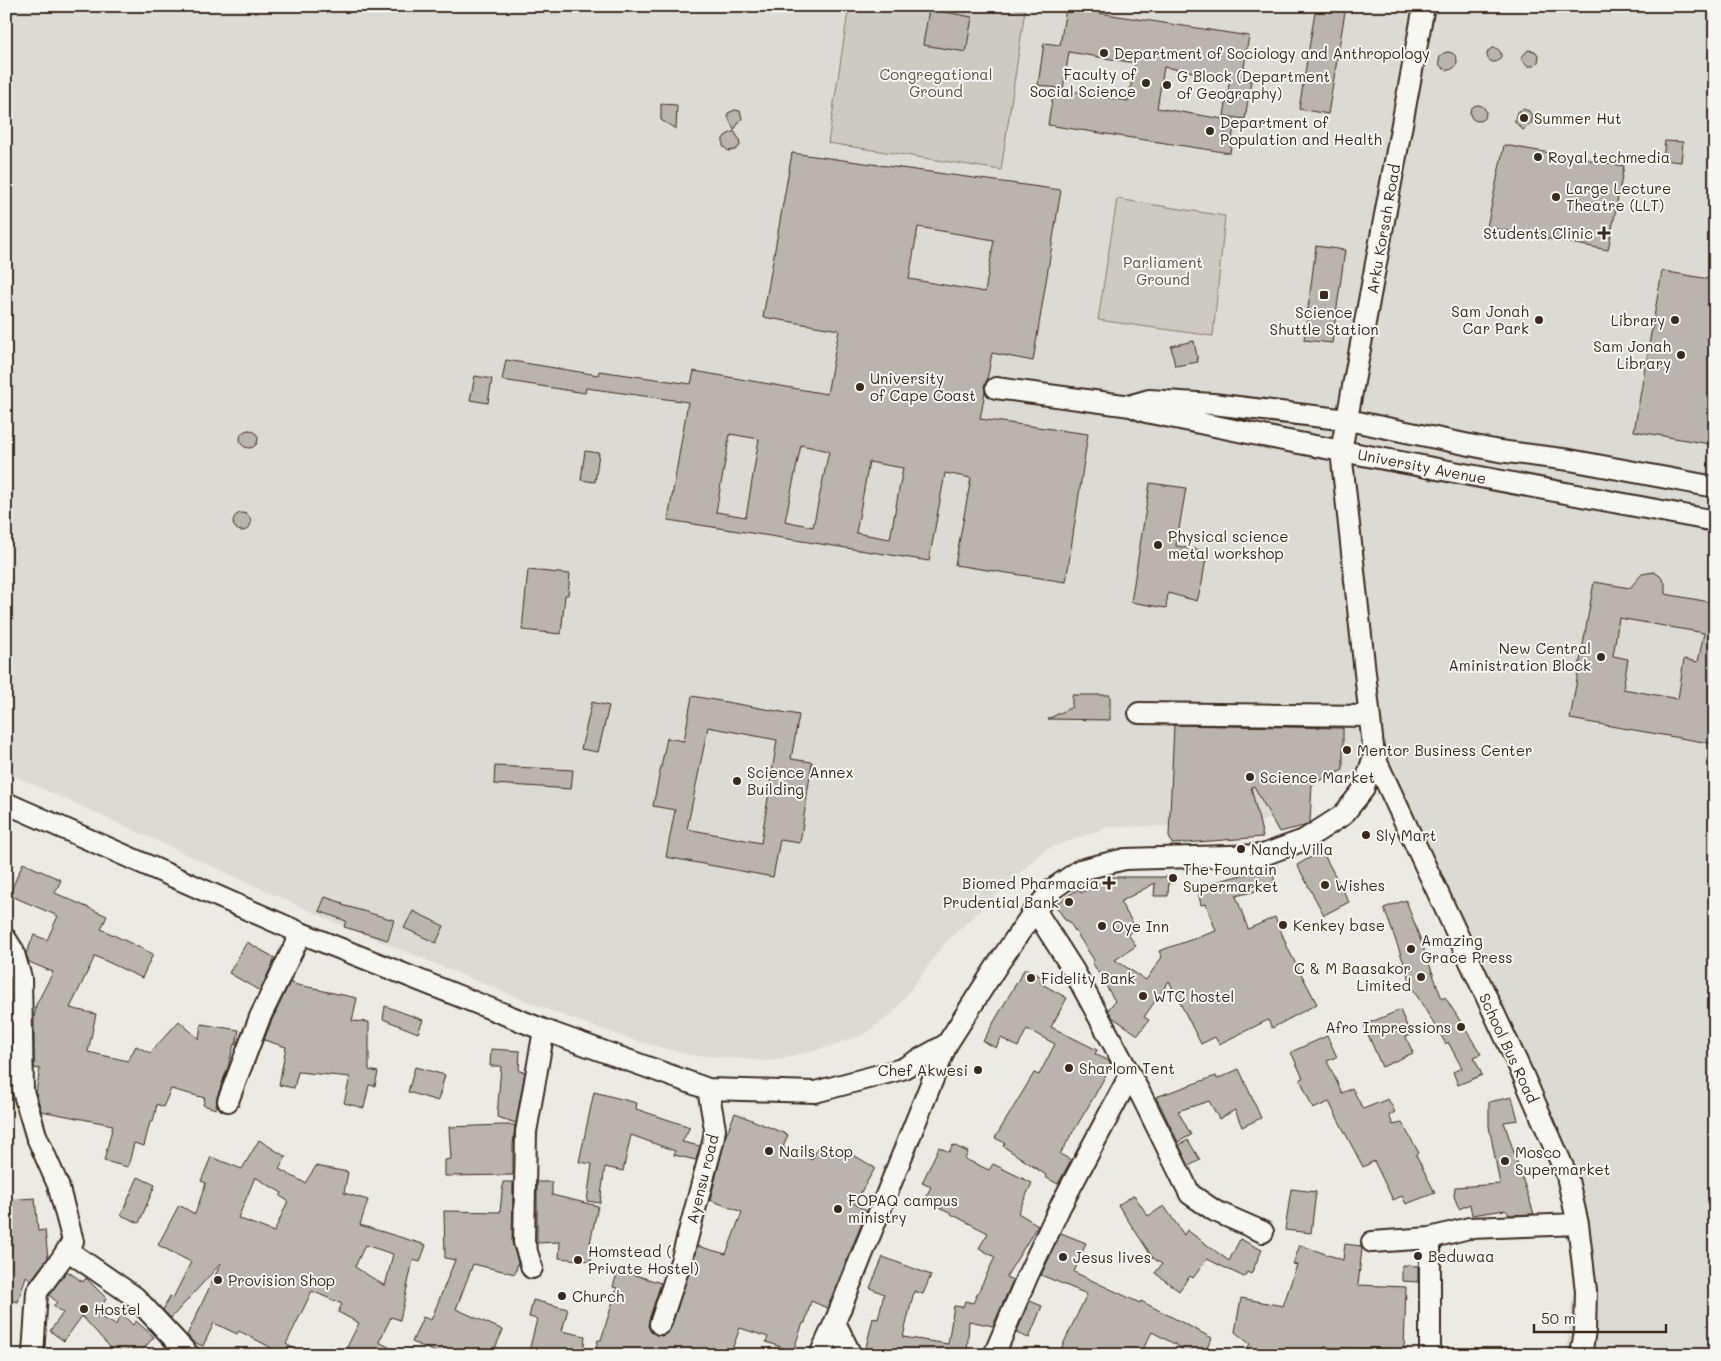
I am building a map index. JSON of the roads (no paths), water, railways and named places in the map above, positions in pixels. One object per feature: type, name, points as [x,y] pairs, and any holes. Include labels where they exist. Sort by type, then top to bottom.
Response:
[{"type":"street","name":"Arku Korsah Road","points":[[1374,756],[1341,451],[1424,6]]},
{"type":"street","name":"University Avenue","points":[[996,388],[1131,406],[1146,412],[1341,451],[1715,521]]},
{"type":"street","name":"University Avenue","points":[[1131,406],[1148,400],[1158,400],[1214,404],[1348,420],[1499,452],[1570,460],[1715,487]]},
{"type":"street","points":[[1139,713],[1369,716]]},
{"type":"street","points":[[820,1355],[947,1044],[998,964],[1054,888],[1080,870],[1125,859],[1263,855],[1304,840],[1343,815],[1363,790],[1374,756]]},
{"type":"street","name":"School Bus Road","points":[[1374,756],[1522,1073],[1567,1176],[1578,1224],[1586,1290],[1585,1331],[1581,1355]]},
{"type":"street","points":[[6,803],[301,932],[544,1030],[708,1089],[815,1092],[902,1069],[947,1044]]},
{"type":"street","points":[[1036,910],[1074,971],[1130,1075],[1190,1194],[1215,1211],[1263,1232]]},
{"type":"street","points":[[228,1101],[260,1017],[301,932]]},
{"type":"street","points":[[6,939],[14,950],[22,978],[23,1091],[36,1135],[58,1186],[73,1240],[68,1250],[37,1292],[33,1355]]},
{"type":"street","points":[[532,1268],[524,1242],[526,1132],[544,1030]]},
{"type":"street","points":[[994,1355],[1027,1277],[1061,1205],[1130,1075]]},
{"type":"street","name":"Ayensu road","points":[[660,1324],[682,1258],[713,1142],[715,1129],[708,1089]]},
{"type":"street","points":[[1372,1242],[1430,1238],[1469,1228],[1578,1224]]},
{"type":"street","points":[[1430,1238],[1430,1355]]},
{"type":"street","points":[[68,1250],[134,1297],[188,1355]]},
{"type":"street","points":[[835,1322],[851,1355]]},
{"type":"place","name":"Department of Sociology and Anthropology","points":[[1104,53]]},
{"type":"place","name":"Faculty of Social Science","points":[[1146,83]]},
{"type":"place","name":"G Block (Department of Geography)","points":[[1167,85]]},
{"type":"place","name":"Summer Hut","points":[[1524,118]]},
{"type":"place","name":"Department of Population and Health","points":[[1210,131]]},
{"type":"place","name":"Royal techmedia","points":[[1538,157]]},
{"type":"place","name":"Large Lecture Theatre (LLT)","points":[[1556,197]]},
{"type":"place","name":"Students Clinic","points":[[1604,233]]},
{"type":"place","name":"Science Shuttle Station","points":[[1324,295]]},
{"type":"place","name":"Sam Jonah Car Park","points":[[1539,320]]},
{"type":"place","name":"Library","points":[[1675,320]]},
{"type":"place","name":"Sam Jonah Library","points":[[1681,355]]},
{"type":"place","name":"University of Cape Coast","points":[[860,387]]},
{"type":"place","name":"Physical science metal workshop","points":[[1158,545]]},
{"type":"place","name":"New Central Aministration Block","points":[[1601,657]]},
{"type":"place","name":"Mentor Business Center","points":[[1347,750]]},
{"type":"place","name":"Science Market","points":[[1250,777]]},
{"type":"place","name":"Science Annex Building","points":[[737,781]]},
{"type":"place","name":"Sly Mart","points":[[1366,835]]},
{"type":"place","name":"Nandy Villa","points":[[1241,849]]},
{"type":"place","name":"The Fountain Supermarket","points":[[1173,878]]},
{"type":"place","name":"Biomed Pharmacia","points":[[1109,883]]},
{"type":"place","name":"Wishes","points":[[1325,885]]},
{"type":"place","name":"Prudential Bank","points":[[1069,902]]},
{"type":"place","name":"Kenkey base","points":[[1283,925]]},
{"type":"place","name":"Oye Inn","points":[[1102,926]]},
{"type":"place","name":"Amazing Grace Press","points":[[1411,949]]},
{"type":"place","name":"C & M Baasakor Limited","points":[[1421,977]]},
{"type":"place","name":"Fidelity Bank","points":[[1031,978]]},
{"type":"place","name":"WTC hostel","points":[[1143,996]]},
{"type":"place","name":"Afro Impressions","points":[[1461,1027]]},
{"type":"place","name":"Sharlom Tent","points":[[1069,1068]]},
{"type":"place","name":"Chef Akwesi","points":[[978,1070]]},
{"type":"place","name":"Nails Stop","points":[[769,1151]]},
{"type":"place","name":"Mosco Supermarket","points":[[1505,1161]]},
{"type":"place","name":"FOPAQ campus ministry","points":[[838,1209]]},
{"type":"place","name":"Beduwaa","points":[[1418,1256]]},
{"type":"place","name":"Jesus lives","points":[[1063,1257]]},
{"type":"place","name":"Homstead ( Private Hostel)","points":[[578,1260]]},
{"type":"place","name":"Provision Shop","points":[[218,1280]]},
{"type":"place","name":"Church","points":[[562,1296]]},
{"type":"place","name":"Hostel","points":[[84,1309]]},
{"type":"park label","name":"Congregational Ground","points":[[936,82]]},
{"type":"park label","name":"Parliament Ground","points":[[1163,270]]}]
